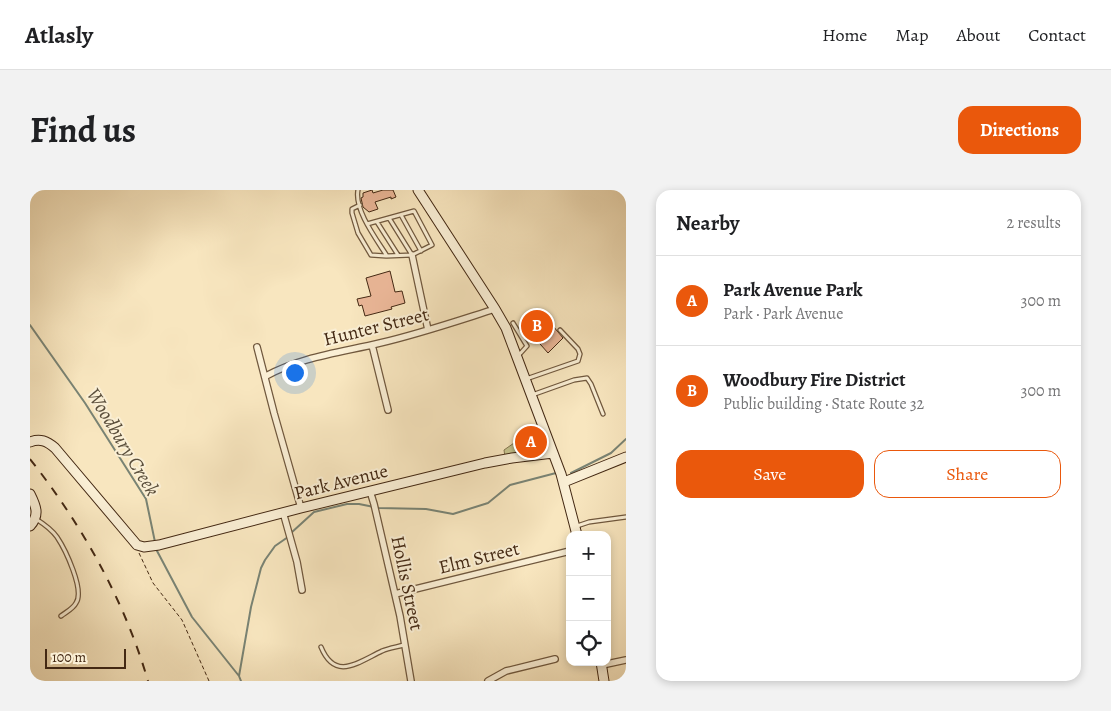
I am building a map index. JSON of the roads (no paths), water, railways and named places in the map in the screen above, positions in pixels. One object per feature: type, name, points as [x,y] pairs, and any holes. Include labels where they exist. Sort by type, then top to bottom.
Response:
[{"type":"street","points":[[418,190],[506,328],[564,482],[577,530]]},
{"type":"street","points":[[412,255],[428,330]]},
{"type":"street","name":"Hunter Street","points":[[266,376],[308,360],[428,330],[495,309]]},
{"type":"street","points":[[372,345],[388,410]]},
{"type":"street","points":[[257,347],[302,508]]},
{"type":"street","name":"Park Avenue","points":[[30,442],[35,440],[46,441],[55,448],[137,545],[150,547],[283,512],[486,463],[553,453]]},
{"type":"street","points":[[564,482],[626,457]]},
{"type":"street","name":"Hollis Street","points":[[370,491],[395,594],[412,681]]},
{"type":"street","points":[[30,494],[36,510],[33,522]]},
{"type":"street","points":[[283,512],[302,590]]},
{"type":"street","name":"Elm Street","points":[[395,594],[566,552]]},
{"type":"street","points":[[488,681],[506,672],[555,659]]},
{"type":"street","points":[[611,662],[626,660]]},
{"type":"street","points":[[601,666],[604,681]]},
{"type":"lane","points":[[358,190],[357,195],[367,224],[387,256]]},
{"type":"lane","points":[[360,205],[352,209],[352,212],[358,233],[371,255],[412,255],[432,245],[414,211],[367,224]]},
{"type":"lane","points":[[401,215],[421,251]]},
{"type":"lane","points":[[389,218],[412,255]]},
{"type":"lane","points":[[376,221],[398,255]]},
{"type":"lane","points":[[513,323],[527,346],[517,357]]},
{"type":"lane","points":[[526,379],[578,361],[580,354],[578,349],[560,330]]},
{"type":"lane","points":[[532,396],[574,380],[587,378],[602,414]]},
{"type":"lane","points":[[577,530],[589,522],[626,517]]},
{"type":"lane","points":[[33,522],[56,536],[70,561],[75,578],[78,596],[77,603],[61,616]]},
{"type":"lane","points":[[321,647],[327,663],[332,667],[348,670],[384,650],[405,645]]},
{"type":"waterway","name":"Woodbury Creek","points":[[30,325],[85,403],[146,499],[155,542]]},
{"type":"waterway","points":[[571,473],[611,453],[626,439]]},
{"type":"waterway","points":[[291,533],[314,512],[347,504],[379,508],[426,509],[453,514],[488,503],[510,485],[556,473]]},
{"type":"waterway","points":[[239,676],[251,607],[261,568],[275,546],[288,537]]},
{"type":"waterway","name":"Woodbury Creek","points":[[156,549],[192,617],[241,681]]},
{"type":"railway","points":[[30,459],[67,510],[100,564],[127,621],[148,681]]},
{"type":"place","name":"Woodbury Fire District","points":[[537,326]]},
{"type":"place","name":"Park Avenue Park","points":[[531,442]]}]
